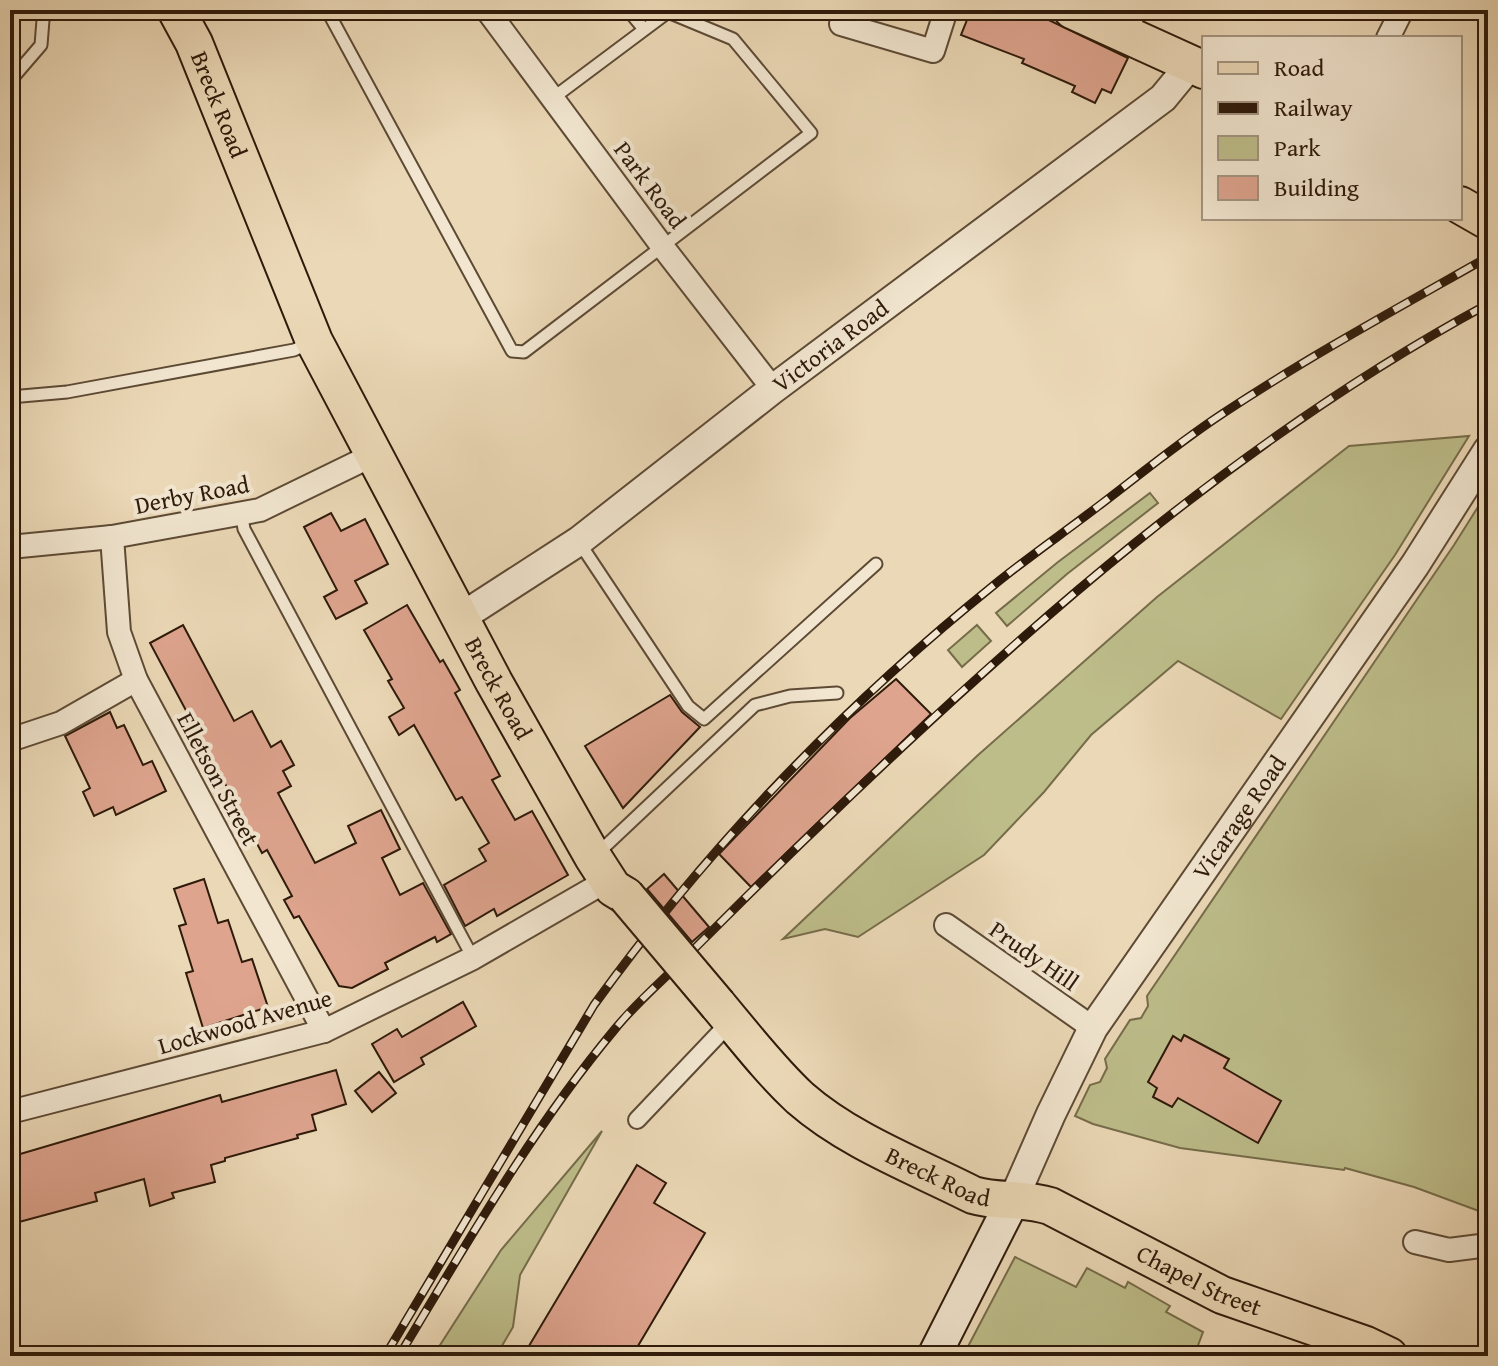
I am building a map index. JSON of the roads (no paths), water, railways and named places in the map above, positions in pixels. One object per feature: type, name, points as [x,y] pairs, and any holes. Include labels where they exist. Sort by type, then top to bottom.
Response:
[{"type":"main road","name":"Breck Road","points":[[176,10],[194,43],[314,341],[460,618],[609,878],[801,1098],[828,1119],[973,1195],[988,1199],[1014,1198]]},
{"type":"main road","points":[[1072,10],[1136,22],[1198,67]]},
{"type":"main road","points":[[934,1356],[1014,1198]]},
{"type":"main road","name":"Chapel Street","points":[[1014,1198],[1050,1206],[1222,1295],[1378,1354]]},
{"type":"street","name":"Park Road","points":[[487,10],[662,246],[773,389]]},
{"type":"street","points":[[841,24],[933,51],[946,10]]},
{"type":"street","points":[[1389,36],[1402,10]]},
{"type":"street","name":"Victoria Road","points":[[460,618],[579,541],[773,389],[1163,98],[1198,67]]},
{"type":"street","name":"Vicarage Road","points":[[1014,1198],[1093,1028],[1415,565],[1488,450]]},
{"type":"street","name":"Derby Road","points":[[10,547],[112,537],[260,510],[373,455]]},
{"type":"street","name":"Elletson Street","points":[[112,537],[119,632],[136,680],[324,1031]]},
{"type":"street","points":[[10,740],[61,723],[136,680]]},
{"type":"street","name":"Lockwood Avenue","points":[[10,1112],[324,1031],[473,958],[609,878]]},
{"type":"street","name":"Prudy Hill","points":[[946,925],[1093,1028]]},
{"type":"street","points":[[637,1120],[724,1013]]},
{"type":"street","points":[[1415,1242],[1449,1250],[1488,1245]]},
{"type":"lane","points":[[10,81],[41,45],[47,10]]},
{"type":"lane","points":[[328,10],[512,351],[524,352],[811,133],[733,39],[668,12],[553,98]]},
{"type":"lane","points":[[628,10],[643,28]]},
{"type":"lane","points":[[10,397],[67,392],[279,353],[314,341]]},
{"type":"lane","points":[[241,512],[244,529],[473,958]]},
{"type":"lane","points":[[579,541],[688,706],[704,719],[876,564]]},
{"type":"lane","points":[[609,878],[755,705],[790,696],[837,693]]},
{"type":"railway","points":[[385,1356],[594,1005],[683,890],[831,730],[938,631],[994,585],[1190,437],[1287,373],[1488,257]]},
{"type":"railway","points":[[399,1356],[501,1188],[584,1067],[632,1010],[800,844],[972,682],[1135,543],[1219,477],[1306,415],[1396,357],[1488,304]]}]
